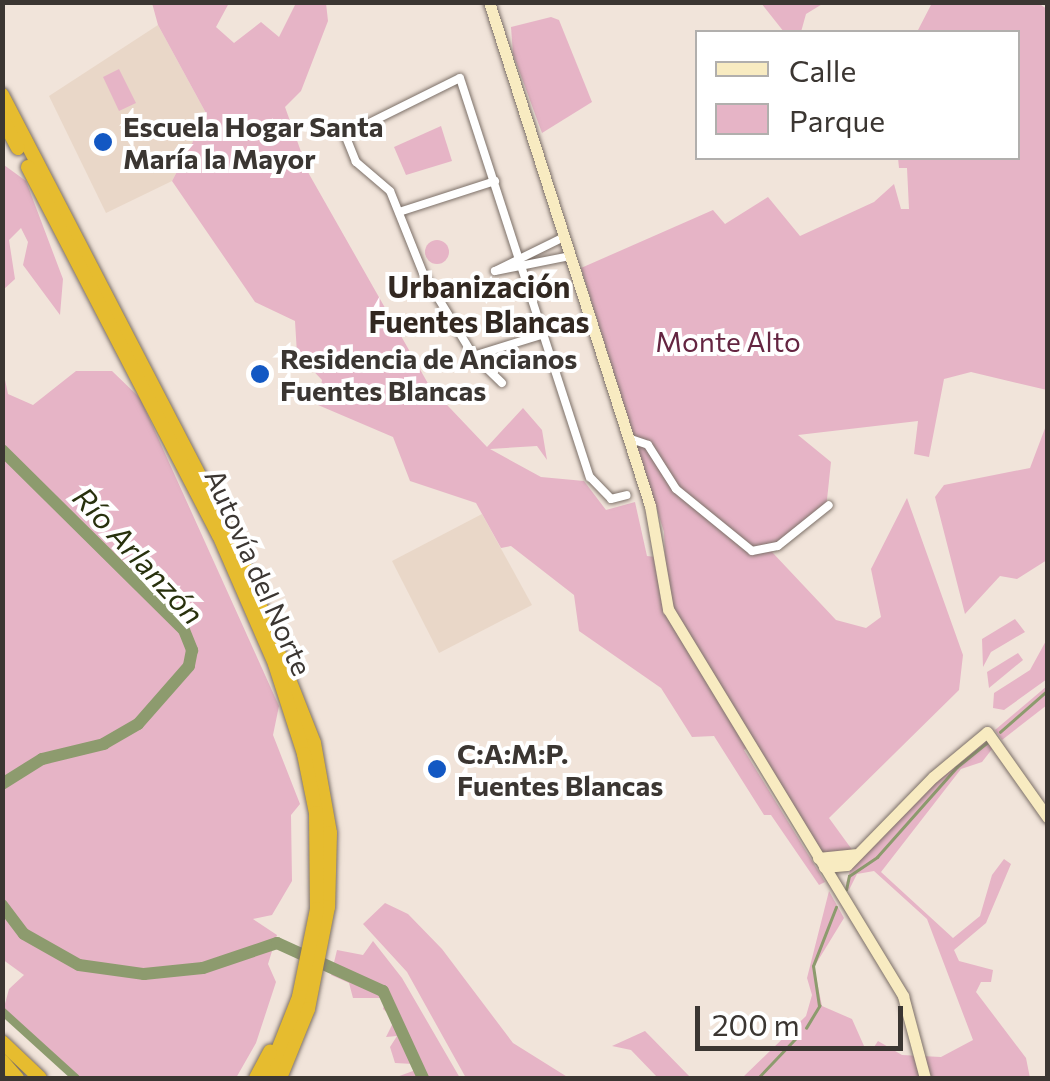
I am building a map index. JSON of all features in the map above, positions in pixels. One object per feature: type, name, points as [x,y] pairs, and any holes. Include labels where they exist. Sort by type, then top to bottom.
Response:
[{"type":"highway","points":[[2,81],[79,241]]},
{"type":"highway","points":[[2,96],[79,241]]},
{"type":"highway","name":"Autovía del Norte","points":[[2,118],[242,584],[298,730],[318,839],[322,908]]},
{"type":"highway","name":"Autovía del Norte","points":[[79,241],[276,633],[314,742],[330,854],[322,908]]},
{"type":"highway","points":[[288,1078],[322,908]]},
{"type":"highway","points":[[280,1078],[304,999],[322,908]]},
{"type":"highway","points":[[256,1078],[304,999]]},
{"type":"highway","points":[[267,1078],[304,999]]},
{"type":"highway","points":[[2,1044],[32,1078]]},
{"type":"highway","points":[[2,1044],[40,1078]]},
{"type":"highway","points":[[2,1061],[17,1078]]},
{"type":"main road","points":[[490,2],[656,532],[668,608],[907,1005],[925,1078]]},
{"type":"main road","points":[[844,898],[847,865],[987,732],[1048,818]]},
{"type":"main road","points":[[826,866],[859,853]]},
{"type":"main road","points":[[826,866],[847,865]]},
{"type":"street","points":[[502,383],[474,356],[423,273],[390,191],[356,162],[346,132],[462,78],[590,476],[611,499],[627,495]]},
{"type":"street","points":[[399,212],[495,181]]},
{"type":"street","points":[[521,262],[564,237]]},
{"type":"street","points":[[521,262],[570,256]]},
{"type":"street","points":[[474,356],[544,334]]},
{"type":"street","points":[[628,438],[648,445],[676,488],[752,552],[778,546],[829,505]]},
{"type":"shaded area","points":[[158,25],[207,115],[172,181],[106,213],[49,96]]},
{"type":"shaded area","points":[[482,514],[532,605],[439,653],[392,561]]},
{"type":"green space","name":"Monte Alto","points":[[152,3],[229,3],[216,27],[234,43],[261,22],[279,37],[296,3],[326,3],[328,21],[301,91],[285,107],[309,174],[430,387],[487,447],[523,408],[542,430],[547,460],[537,446],[490,449],[541,477],[584,481],[606,510],[635,502],[647,556],[665,558],[664,532],[581,268],[713,210],[725,224],[768,197],[800,236],[874,202],[894,184],[901,209],[909,209],[907,168],[899,168],[898,160],[1020,160],[1020,30],[918,30],[932,3],[1038,3],[1047,9],[1047,390],[971,372],[944,379],[929,457],[914,454],[918,421],[798,435],[831,462],[826,509],[772,552],[836,620],[866,628],[881,617],[871,569],[907,498],[963,655],[959,690],[829,818],[853,851],[823,855],[753,744],[744,750],[825,882],[819,885],[771,815],[764,815],[714,736],[692,737],[661,688],[579,631],[574,595],[511,546],[501,548],[476,503],[410,481],[393,437],[318,405],[322,380],[297,354],[295,321],[255,302],[172,181],[207,115],[158,25]]},
{"type":"green space","points":[[761,3],[824,3],[806,14],[802,30],[782,30]]},
{"type":"green space","points":[[551,17],[559,20],[592,102],[542,133],[513,54],[511,27]]},
{"type":"green space","points":[[119,69],[136,103],[119,111],[103,77]]},
{"type":"green space","points":[[441,126],[452,161],[406,175],[394,147]]},
{"type":"green space","points":[[4,165],[26,181],[63,279],[60,315],[23,265],[28,242],[21,228],[9,240],[15,279],[3,290]]},
{"type":"green space","points":[[437,240],[449,252],[437,264],[425,252]]},
{"type":"green space","points":[[3,370],[8,394],[33,405],[76,371],[112,371],[140,398],[279,706],[273,735],[300,804],[291,815],[292,881],[272,915],[253,919],[277,935],[268,964],[276,982],[256,1043],[236,1078],[76,1078],[3,1011],[9,989],[24,975],[2,959]]},
{"type":"green space","points":[[1047,423],[1047,560],[1017,579],[1000,576],[965,614],[935,497],[944,485],[1030,468]]},
{"type":"green space","points":[[1015,619],[1025,632],[991,652],[983,667],[982,639]]},
{"type":"green space","points":[[1047,639],[1047,679],[1004,710],[993,708],[994,693],[1030,670]]},
{"type":"green space","points":[[1018,653],[1023,660],[989,688],[987,672]]},
{"type":"green space","points":[[1047,686],[1047,705],[1002,740],[995,730]]},
{"type":"green space","points":[[990,737],[996,744],[982,762],[961,769],[881,872],[953,938],[980,916],[992,875],[1004,859],[1011,864],[986,923],[954,950],[959,961],[993,970],[991,982],[981,982],[976,992],[1026,1058],[1030,1078],[742,1078],[806,1016],[812,995],[807,978],[829,891],[844,918],[814,967],[822,1006],[852,1019],[864,1046],[872,1050],[878,1041],[902,1055],[941,1057],[973,1040],[927,919],[874,871],[857,874],[849,890],[846,883],[851,868],[931,784]]},
{"type":"green space","points":[[385,903],[408,914],[442,949],[513,1043],[569,1078],[466,1078],[407,972],[363,924]]},
{"type":"green space","points":[[373,941],[402,978],[460,1078],[394,1078],[413,1071],[413,1064],[395,1063],[390,1047],[397,1036],[386,1037],[395,1019],[383,1009],[386,998],[353,998],[349,983],[331,975],[337,950],[363,955]]},
{"type":"green space","points":[[645,1031],[691,1078],[658,1078],[631,1050],[612,1046]]},
{"type":"waterway","name":"Río Arlanzón","points":[[2,450],[184,630],[192,650],[189,666],[138,724],[104,744],[42,759],[2,784]]},
{"type":"waterway","points":[[1000,732],[1048,690]]},
{"type":"waterway","points":[[846,890],[849,876],[877,857],[957,767],[988,742]]},
{"type":"waterway","name":"Río Arlanzón","points":[[2,905],[24,934],[79,965],[144,974],[203,968],[277,943],[383,991],[423,1078]]},
{"type":"waterway","points":[[806,1028],[819,1006],[813,966],[836,907]]},
{"type":"waterway","points":[[2,1011],[76,1078]]},
{"type":"waterway","points":[[758,1078],[798,1036]]},
{"type":"place","name":"Escuela Hogar Santa María la Mayor","points":[[103,142]]},
{"type":"place","name":"Residencia de Ancianos Fuentes Blancas","points":[[260,374]]},
{"type":"place","name":"C:A:M:P. Fuentes Blancas","points":[[437,769]]},
{"type":"district","name":"Urbanización Fuentes Blancas","points":[[479,303]]}]
